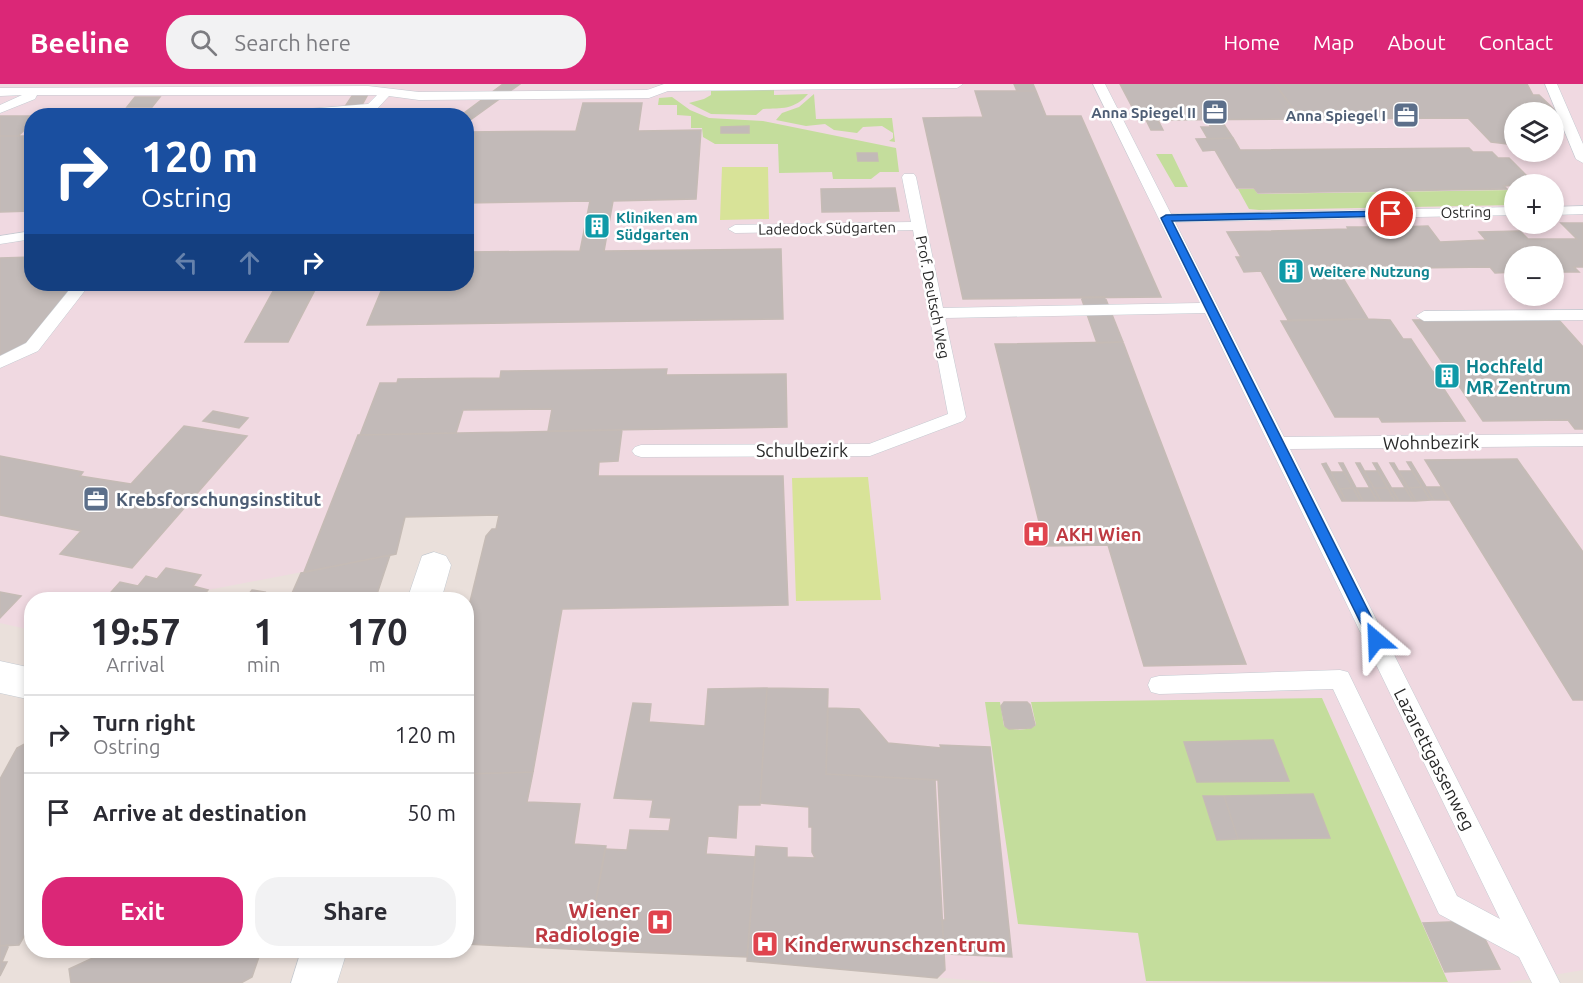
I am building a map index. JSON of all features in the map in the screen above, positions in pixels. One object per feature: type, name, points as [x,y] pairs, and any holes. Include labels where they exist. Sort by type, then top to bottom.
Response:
[{"type":"street","points":[[426,592],[434,565]]},
{"type":"street","points":[[0,677],[24,682]]},
{"type":"street","points":[[314,983],[322,958]]},
{"type":"lane","points":[[0,92],[47,88],[89,91],[320,90],[339,87],[419,96],[649,94],[666,87],[957,84]]},
{"type":"lane","name":"Lazarettgassenweg","points":[[1099,84],[1546,983]]},
{"type":"lane","points":[[1551,84],[1581,151]]},
{"type":"lane","points":[[0,109],[47,88]]},
{"type":"lane","points":[[309,108],[320,90]]},
{"type":"lane","points":[[74,108],[89,91]]},
{"type":"lane","points":[[359,108],[372,107],[386,92]]},
{"type":"lane","name":"Prof. Deutsch Weg","points":[[909,177],[957,417]]},
{"type":"lane","points":[[1564,211],[1583,210]]},
{"type":"lane","name":"Ostring","points":[[1166,218],[1504,211]]},
{"type":"lane","name":"Ladedock Südgarten","points":[[735,229],[919,226]]},
{"type":"lane","points":[[0,240],[24,236]]},
{"type":"lane","points":[[0,363],[32,347],[76,291]]},
{"type":"lane","points":[[936,313],[1211,309]]},
{"type":"lane","points":[[1424,316],[1583,315]]},
{"type":"lane","name":"Schulbezirk","points":[[641,451],[870,450],[957,417]]},
{"type":"lane","name":"Wohnbezirk","points":[[1278,444],[1583,440]]},
{"type":"lane","points":[[1159,685],[1340,679],[1448,905],[1529,948]]},
{"type":"shaded area","name":"AKH Wien","points":[[0,84],[1583,84],[1583,970],[1506,983],[1003,983],[747,961],[746,957],[474,944],[473,592],[486,536],[492,529],[496,529],[499,515],[405,517],[396,554],[206,592],[24,592],[24,628],[0,623]]},
{"type":"green space","points":[[774,89],[774,95],[808,94],[793,106],[763,109],[756,115],[711,114],[689,103],[711,95],[711,90]]},
{"type":"green space","points":[[814,94],[816,119],[892,118],[895,142],[889,141],[893,138],[893,133],[882,126],[863,127],[857,133],[834,130],[825,124],[806,126],[776,120],[782,113],[799,107]]},
{"type":"green space","points":[[672,97],[690,110],[709,118],[763,121],[896,148],[899,172],[880,172],[871,179],[833,179],[832,172],[779,173],[778,144],[715,144],[703,137],[702,128],[691,128],[691,116],[677,115],[677,105],[658,105],[659,98]]},
{"type":"green space","points":[[1156,154],[1172,154],[1188,187],[1175,187]]},
{"type":"green space","points":[[722,167],[768,167],[769,219],[720,220]]},
{"type":"green space","points":[[1238,189],[1254,189],[1258,194],[1504,190],[1504,205],[1249,209]]},
{"type":"green space","points":[[868,477],[881,600],[796,601],[792,478]]},
{"type":"green space","points":[[1322,698],[1448,982],[1146,981],[1138,933],[1018,924],[985,702],[1000,702],[1004,726],[1020,730],[1036,725],[1031,702]]},
{"type":"building","points":[[503,84],[520,84],[474,117],[474,108],[471,108]]},
{"type":"building","points":[[1014,84],[1033,84],[1036,91],[1017,91]]},
{"type":"building","name":"Anna Spiegel II","points":[[1120,84],[1275,84],[1301,119],[1158,120],[1163,130],[1151,130],[1146,120],[1139,120]]},
{"type":"building","name":"Anna Spiegel I","points":[[1275,84],[1527,84],[1533,95],[1539,95],[1546,102],[1504,102],[1504,144],[1491,142],[1468,118],[1301,119]]},
{"type":"building","points":[[975,91],[1036,91],[1046,116],[1081,116],[1161,297],[963,299],[923,118],[983,117]]},
{"type":"building","points":[[352,96],[367,96],[362,105],[346,105]]},
{"type":"building","points":[[135,97],[160,97],[152,107],[127,107]]},
{"type":"building","name":"Kliniken am Südgarten","points":[[583,103],[642,103],[638,131],[701,130],[696,199],[613,201],[604,251],[781,249],[783,319],[367,325],[381,291],[474,291],[474,252],[580,251],[590,201],[474,203],[474,132],[576,131]]},
{"type":"building","points":[[0,116],[24,116],[24,130],[18,136],[0,136]]},
{"type":"building","points":[[1206,120],[1221,120],[1233,138],[1208,139],[1201,127],[1211,127]]},
{"type":"building","points":[[749,126],[749,133],[721,133],[721,127]]},
{"type":"building","points":[[0,136],[24,136],[24,211],[0,212]]},
{"type":"building","points":[[1233,138],[1240,150],[1469,148],[1473,152],[1492,152],[1498,158],[1504,158],[1504,162],[1513,162],[1525,174],[1504,174],[1504,189],[1258,193],[1254,188],[1237,188],[1215,150],[1203,151],[1196,139]]},
{"type":"building","points":[[857,153],[877,153],[878,161],[858,161]]},
{"type":"building","points":[[895,188],[899,211],[822,212],[821,189]]},
{"type":"building","name":"Weitere Nutzung","points":[[1393,222],[1397,227],[1428,226],[1440,242],[1486,240],[1479,232],[1504,231],[1504,234],[1523,234],[1528,239],[1577,239],[1564,226],[1564,223],[1583,223],[1583,267],[1574,267],[1579,272],[1564,272],[1564,246],[1504,246],[1504,273],[1495,273],[1490,267],[1412,268],[1415,271],[1338,270],[1368,319],[1288,320],[1261,271],[1244,272],[1236,257],[1241,257],[1227,232],[1378,227],[1375,223]]},
{"type":"building","points":[[24,257],[24,291],[73,291],[21,357],[0,357],[0,258]]},
{"type":"building","points":[[273,291],[314,291],[288,342],[245,342]]},
{"type":"building","points":[[1081,297],[1105,297],[1123,342],[1097,343]]},
{"type":"building","name":"Hochfeld MR Zentrum","points":[[1558,319],[1583,347],[1583,429],[1575,429],[1568,420],[1483,421],[1455,380],[1438,380],[1465,421],[1382,422],[1379,417],[1335,417],[1281,321],[1390,320],[1403,339],[1411,339],[1433,372],[1449,372],[1413,320]]},
{"type":"building","points":[[1123,342],[1246,664],[1144,666],[1108,545],[1045,546],[995,344]]},
{"type":"building","points":[[667,369],[666,375],[786,374],[787,427],[548,431],[552,409],[463,410],[456,433],[360,435],[380,383],[397,383],[398,379],[500,378],[501,371]]},
{"type":"building","points":[[213,411],[248,418],[239,428],[203,421]]},
{"type":"building","name":"Krebsforschungsinstitut","points":[[184,426],[247,436],[132,568],[60,554],[81,531],[0,515],[0,456],[83,472],[80,476],[131,484]]},
{"type":"building","points":[[622,430],[618,461],[599,462],[598,476],[783,476],[788,605],[562,609],[533,772],[474,774],[472,592],[486,536],[492,529],[496,529],[499,515],[405,517],[396,554],[304,572],[358,435]]},
{"type":"building","points":[[1517,459],[1583,552],[1583,700],[1573,700],[1425,460]]},
{"type":"building","points":[[1407,462],[1411,462],[1434,500],[1430,500]]},
{"type":"building","points":[[1326,463],[1346,501],[1342,501],[1322,464]]},
{"type":"building","points":[[1339,463],[1343,463],[1363,501],[1360,501]]},
{"type":"building","points":[[1356,463],[1360,463],[1381,501],[1377,501]]},
{"type":"building","points":[[1373,463],[1377,463],[1399,501],[1395,501]]},
{"type":"building","points":[[1390,463],[1394,463],[1416,501],[1413,501]]},
{"type":"building","points":[[1364,471],[1378,471],[1388,488],[1374,488]]},
{"type":"building","points":[[1399,471],[1412,471],[1422,487],[1408,488]]},
{"type":"building","points":[[1331,472],[1344,472],[1353,488],[1339,489]]},
{"type":"building","points":[[1422,487],[1430,500],[1416,501],[1408,488]]},
{"type":"building","points":[[1426,487],[1441,487],[1449,500],[1434,500]]},
{"type":"building","points":[[1353,488],[1360,501],[1346,501],[1339,489]]},
{"type":"building","points":[[1356,488],[1370,488],[1377,501],[1363,501]]},
{"type":"building","points":[[1374,488],[1388,488],[1395,501],[1381,501]]},
{"type":"building","points":[[1391,488],[1405,488],[1413,501],[1399,501]]},
{"type":"building","points":[[390,555],[378,592],[293,592],[301,573]]},
{"type":"building","points":[[166,568],[201,575],[193,586],[208,590],[206,592],[111,592],[120,582],[138,586],[146,576],[157,579]]},
{"type":"building","points":[[0,592],[21,596],[0,618]]},
{"type":"building","points":[[767,688],[828,689],[826,774],[935,780],[945,970],[937,978],[747,961],[756,846],[787,848],[787,857],[815,858],[812,852],[812,827],[809,827],[809,807],[760,803]]},
{"type":"building","points":[[767,688],[760,805],[738,805],[736,838],[708,836],[706,854],[755,857],[747,957],[587,950],[605,849],[627,850],[630,830],[669,831],[671,818],[650,817],[653,800],[614,798],[633,703],[651,704],[649,722],[705,726],[708,689]]},
{"type":"building","points":[[1004,702],[1027,702],[1030,705],[1035,725],[1031,728],[1009,729],[1005,726],[1001,706]]},
{"type":"building","points":[[828,708],[859,709],[888,743],[941,748],[940,745],[990,747],[1012,957],[944,952],[942,920],[945,920],[938,780],[826,774]]},
{"type":"building","points":[[1273,740],[1289,781],[1197,782],[1184,742]]},
{"type":"building","points":[[24,744],[24,937],[19,945],[0,946],[0,779],[17,748]]},
{"type":"building","points":[[533,772],[527,802],[580,804],[574,844],[606,846],[587,950],[474,944],[474,774]]},
{"type":"building","points":[[1313,794],[1330,838],[1238,839],[1224,796]]},
{"type":"building","points":[[1203,796],[1224,796],[1238,839],[1217,840]]},
{"type":"building","points":[[1476,921],[1500,969],[1445,972],[1423,923]]},
{"type":"building","points":[[9,945],[2,962],[7,962],[0,976],[0,946]]},
{"type":"building","points":[[93,958],[259,958],[252,977],[241,983],[71,983],[69,969]]},
{"type":"place","name":"Anna Spiegel II","points":[[1215,112]]},
{"type":"place","name":"Anna Spiegel I","points":[[1406,115]]},
{"type":"place","name":"Kliniken am Südgarten","points":[[597,226]]},
{"type":"place","name":"Weitere Nutzung","points":[[1291,271]]},
{"type":"place","name":"Hochfeld MR Zentrum","points":[[1447,376]]},
{"type":"place","name":"Krebsforschungsinstitut","points":[[96,499]]},
{"type":"place","name":"AKH Wien","points":[[1036,534]]},
{"type":"place","name":"Wiener Radiologie","points":[[660,922]]},
{"type":"place","name":"Kinderwunschzentrum","points":[[765,944]]},
{"type":"route","points":[[1376,640],[1166,218],[1391,214]]}]
